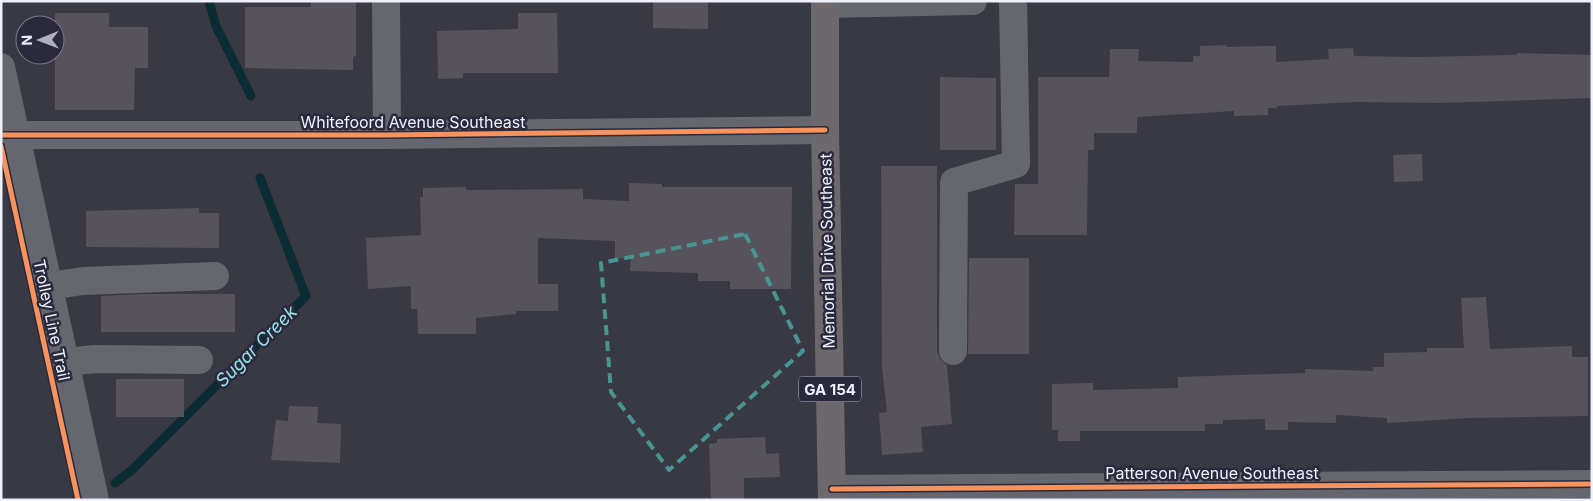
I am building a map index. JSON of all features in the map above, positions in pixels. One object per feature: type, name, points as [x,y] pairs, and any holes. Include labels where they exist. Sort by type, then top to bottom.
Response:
[{"type":"main road","name":"Memorial Drive Southeast","points":[[825,3],[825,130],[832,494]]},
{"type":"street","points":[[386,1],[387,135]]},
{"type":"street","points":[[825,3],[974,1]]},
{"type":"street","points":[[953,351],[954,182],[1016,164],[1013,1]]},
{"type":"street","points":[[1,67],[9,136],[49,286],[95,500]]},
{"type":"street","name":"Whitefoord Avenue Southeast","points":[[9,136],[387,135],[825,130]]},
{"type":"street","points":[[49,286],[83,281],[215,276]]},
{"type":"street","points":[[66,362],[94,359],[199,360]]},
{"type":"street","name":"Patterson Avenue Southeast","points":[[832,494],[1592,484]]},
{"type":"highlighted area","points":[[745,234],[803,351],[669,470],[611,392],[601,263]]},
{"type":"building","points":[[311,1],[356,1],[356,56],[353,57],[353,70],[245,68],[245,7],[311,7]]},
{"type":"building","points":[[653,1],[708,1],[708,29],[653,28]]},
{"type":"building","points":[[55,13],[109,13],[109,27],[148,27],[148,68],[135,68],[134,110],[55,110],[55,65],[65,65],[65,15],[55,15]]},
{"type":"building","points":[[518,13],[557,13],[558,73],[463,73],[463,78],[438,79],[437,31],[518,29]]},
{"type":"building","points":[[1226,45],[1226,47],[1276,46],[1276,62],[1329,59],[1328,49],[1353,48],[1354,56],[1416,57],[1517,55],[1517,53],[1592,55],[1592,98],[1440,103],[1355,102],[1277,106],[1277,108],[1268,108],[1268,115],[1234,116],[1234,111],[1137,117],[1137,133],[1094,133],[1094,150],[1088,150],[1087,235],[1014,235],[1015,184],[1038,184],[1038,77],[1109,77],[1110,49],[1139,49],[1138,61],[1193,62],[1193,56],[1200,56],[1200,46]]},
{"type":"building","points":[[940,77],[996,78],[996,150],[940,150]]},
{"type":"building","points":[[1422,154],[1423,181],[1394,182],[1393,155]]},
{"type":"building","points":[[881,166],[937,166],[937,351],[940,359],[947,365],[952,424],[921,427],[923,452],[882,455],[879,413],[887,412],[882,367]]},
{"type":"building","points":[[629,183],[662,184],[662,187],[792,187],[791,289],[730,289],[730,281],[698,281],[698,273],[630,271],[631,259],[615,258],[615,241],[538,238],[538,284],[558,284],[558,311],[516,311],[516,314],[476,318],[476,334],[418,334],[417,309],[411,309],[411,286],[368,289],[366,238],[421,235],[420,197],[423,197],[423,188],[466,187],[466,190],[583,189],[583,199],[629,201]]},
{"type":"building","points":[[199,208],[199,213],[219,213],[219,248],[86,247],[86,211]]},
{"type":"building","points":[[969,258],[1029,258],[1029,354],[968,354]]},
{"type":"building","points":[[235,294],[235,332],[101,332],[101,296]]},
{"type":"building","points":[[1486,297],[1490,349],[1572,346],[1572,357],[1588,357],[1588,416],[1469,418],[1387,423],[1387,418],[1336,415],[1336,423],[1288,422],[1288,430],[1265,430],[1265,419],[1223,420],[1223,424],[1205,424],[1205,431],[1080,431],[1080,441],[1058,441],[1058,430],[1052,430],[1052,384],[1093,383],[1093,390],[1178,388],[1178,377],[1305,373],[1305,369],[1373,371],[1373,367],[1384,367],[1384,353],[1427,352],[1427,348],[1464,348],[1461,298]]},
{"type":"building","points":[[116,379],[184,379],[184,417],[116,417]]},
{"type":"building","points":[[289,406],[318,407],[317,423],[341,424],[340,463],[271,460],[276,420],[288,421]]},
{"type":"building","points":[[765,437],[766,454],[779,453],[780,477],[744,478],[744,500],[711,500],[709,444],[717,443],[717,439]]},
{"type":"waterway","name":"Sugar Creek","points":[[209,1],[216,26],[251,96]]},
{"type":"waterway","name":"Sugar Creek","points":[[115,483],[132,470],[306,296],[260,178]]},
{"type":"cycle path","points":[[1,135],[387,135],[825,130]]},
{"type":"cycle path","name":"Trolley Line Trail","points":[[1,146],[78,500]]},
{"type":"cycle path","points":[[832,489],[1592,484]]}]
